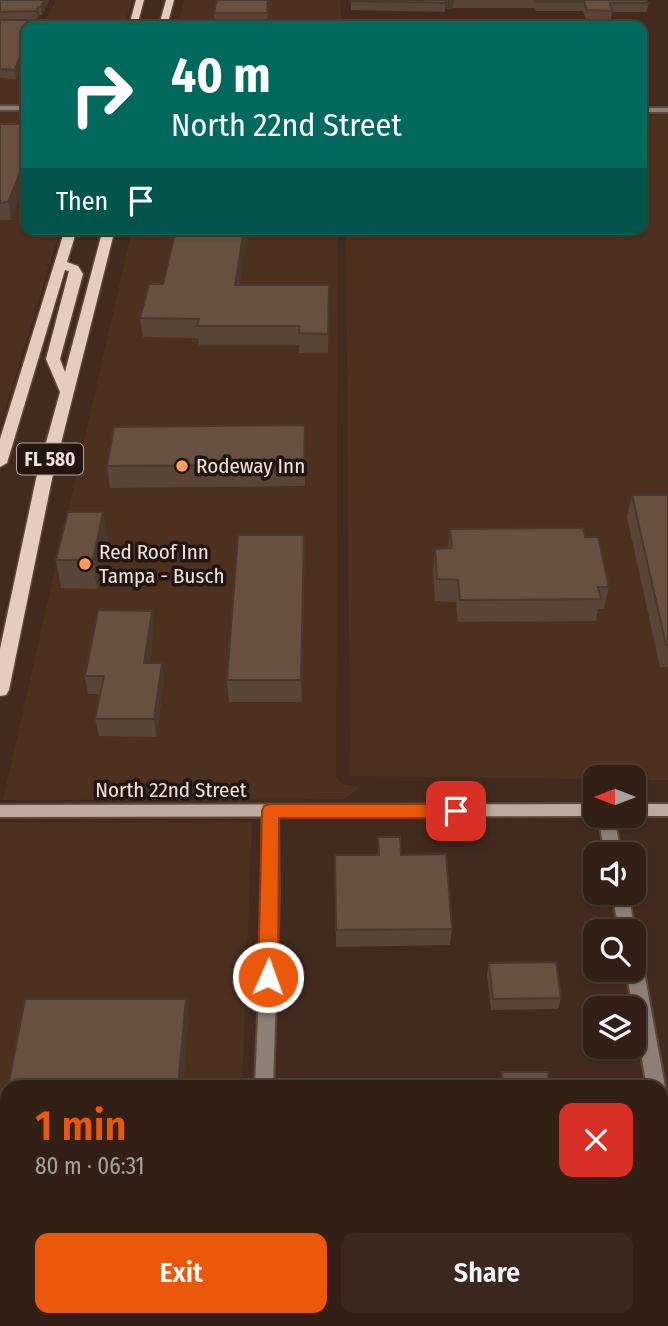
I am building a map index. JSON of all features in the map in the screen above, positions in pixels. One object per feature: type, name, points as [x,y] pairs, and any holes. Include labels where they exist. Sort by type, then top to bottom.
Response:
[{"type":"main road","points":[[134,21],[140,0]]},
{"type":"main road","points":[[164,21],[170,0]]},
{"type":"main road","name":"FL 580","points":[[0,463],[69,235]]},
{"type":"main road","name":"FL 580","points":[[0,690],[42,490],[107,235]]},
{"type":"main road","points":[[60,264],[74,269],[76,274],[53,359],[67,393]]},
{"type":"street","points":[[0,24],[21,24]]},
{"type":"street","points":[[0,108],[21,108]]},
{"type":"street","points":[[647,110],[668,110]]},
{"type":"street","name":"North 22nd Street","points":[[0,811],[583,810]]},
{"type":"street","points":[[646,810],[668,810]]},
{"type":"street","points":[[264,1080],[271,895],[270,811]]},
{"type":"street","points":[[637,982],[655,1080]]},
{"type":"shaded area","points":[[56,0],[132,0],[125,21],[45,21]]},
{"type":"shaded area","points":[[184,0],[340,0],[342,21],[179,21]]},
{"type":"shaded area","points":[[21,37],[21,105],[0,105],[0,80]]},
{"type":"shaded area","points":[[0,111],[21,111],[21,235],[59,235],[50,263],[46,265],[49,266],[0,425]]},
{"type":"shaded area","points":[[647,116],[668,116],[668,780],[646,780],[646,765],[583,765],[583,779],[350,776],[346,235],[647,235]]},
{"type":"shaded area","points":[[131,235],[338,235],[336,776],[342,784],[361,787],[344,799],[3,800]]},
{"type":"shaded area","points":[[252,822],[242,1080],[0,1080],[0,823]]},
{"type":"building","points":[[0,0],[44,0],[36,11],[0,12]]},
{"type":"building","points":[[217,0],[268,0],[267,13],[214,13]]},
{"type":"building","points":[[446,0],[446,3],[351,1]]},
{"type":"building","points":[[536,0],[646,0],[648,3],[610,3],[612,11],[587,10],[584,2]]},
{"type":"building","points":[[0,20],[33,20],[21,21],[21,53],[15,70],[0,69]]},
{"type":"building","points":[[0,124],[21,124],[21,170],[8,202],[0,203]]},
{"type":"building","points":[[175,235],[243,235],[235,285],[329,285],[328,334],[299,333],[299,326],[197,326],[199,319],[140,318],[149,284],[163,284]]},
{"type":"building","points":[[305,425],[304,465],[107,466],[114,427]]},
{"type":"building","points":[[632,495],[668,495],[668,645],[666,645]]},
{"type":"building","points":[[68,512],[103,512],[93,560],[56,560]]},
{"type":"building","points":[[583,528],[585,537],[598,537],[609,587],[598,587],[601,599],[460,600],[458,580],[437,579],[435,549],[452,548],[450,529]]},
{"type":"building","points":[[238,535],[304,535],[301,680],[227,680]]},
{"type":"building","points":[[98,610],[152,611],[144,663],[162,663],[154,719],[95,719],[104,676],[85,676]]},
{"type":"building","points":[[378,837],[400,837],[401,855],[446,854],[452,929],[336,930],[335,855],[379,855]]},
{"type":"building","points":[[556,962],[561,998],[493,999],[489,963]]},
{"type":"building","points":[[25,999],[186,999],[179,1080],[9,1080]]},
{"type":"building","points":[[502,1072],[548,1072],[549,1080],[503,1080]]},
{"type":"place","name":"Rodeway Inn","points":[[182,466]]},
{"type":"place","name":"Red Roof Inn Tampa - Busch","points":[[85,564]]},
{"type":"route","points":[[268,977],[270,811],[456,811]]}]
